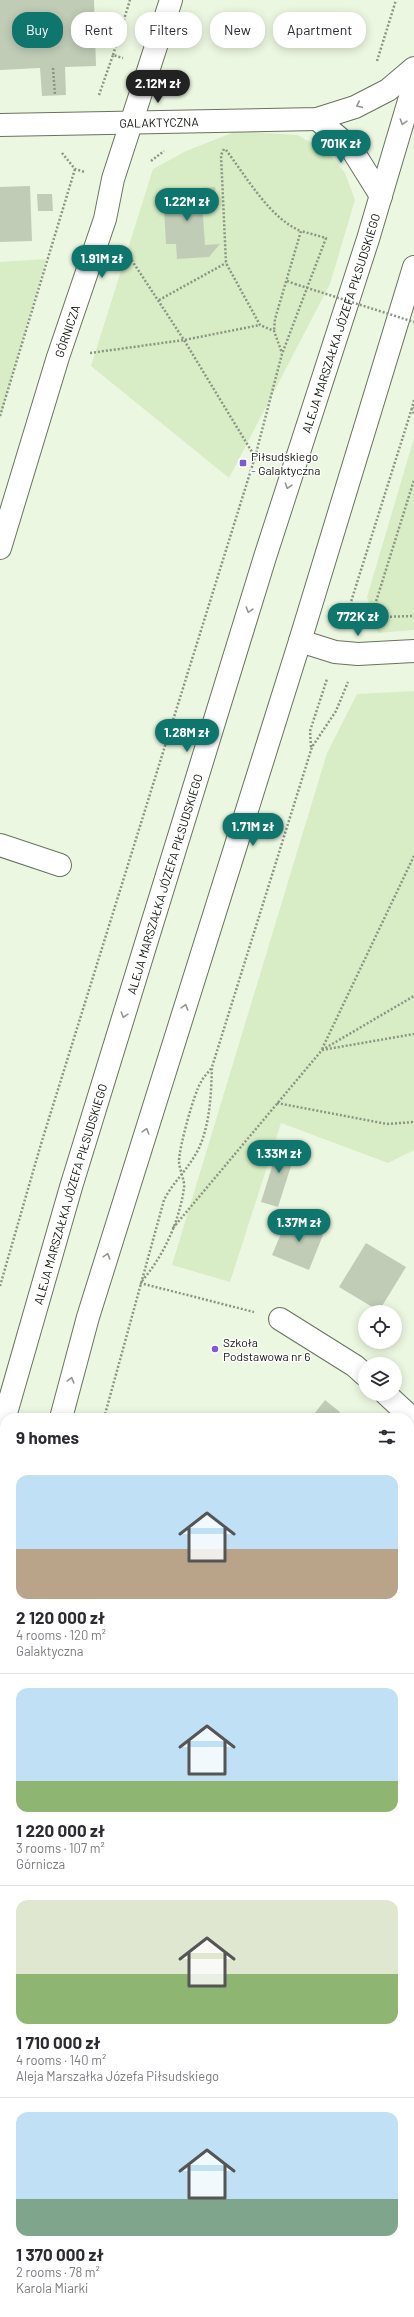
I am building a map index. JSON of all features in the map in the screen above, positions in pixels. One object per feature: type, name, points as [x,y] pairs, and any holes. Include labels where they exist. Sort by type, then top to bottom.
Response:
[{"type":"street","name":"GÓRNICZA","points":[[0,548],[58,357],[105,220],[112,179],[171,0]]},
{"type":"street","name":"GALAKTYCZNA","points":[[0,125],[317,119],[355,107],[388,90],[414,68]]},
{"type":"street","name":"ALEJA MARSZAŁKA JÓZEFA PIŁSUDSKIEGO","points":[[6,1413],[71,1187],[148,936],[265,557],[381,196],[414,84]]},
{"type":"street","points":[[317,119],[351,148],[381,196]]},
{"type":"street","points":[[62,1413],[88,1317],[300,641],[414,267]]},
{"type":"street","points":[[300,641],[335,652],[358,654],[414,651]]},
{"type":"street","points":[[0,845],[60,865]]},
{"type":"street","points":[[280,1319],[358,1369]]},
{"type":"street","points":[[394,1401],[406,1413]]},
{"type":"path","points":[[113,55],[130,0]]},
{"type":"path","points":[[374,66],[377,61],[396,0]]},
{"type":"path","points":[[53,68],[55,103]]},
{"type":"path","points":[[223,120],[225,148],[221,156],[226,264],[260,325]]},
{"type":"path","points":[[0,1286],[41,1144],[255,457],[282,354],[326,238],[301,232],[289,227],[275,214],[225,148]]},
{"type":"path","points":[[0,416],[75,170]]},
{"type":"path","points":[[105,220],[159,300],[255,457]]},
{"type":"path","points":[[282,354],[274,331],[275,319],[301,232]]},
{"type":"path","points":[[159,300],[226,264]]},
{"type":"path","points":[[287,281],[414,322]]},
{"type":"path","points":[[58,357],[184,340],[260,325],[274,331]]},
{"type":"path","points":[[312,747],[310,731],[413,408],[414,400]]},
{"type":"path","points":[[413,408],[414,414]]},
{"type":"path","points":[[105,1413],[164,1200],[180,1175],[195,1157],[204,1133],[211,1098],[212,1067],[312,747],[336,711],[372,618],[414,480]]},
{"type":"path","points":[[346,618],[414,616]]},
{"type":"path","points":[[173,1228],[322,1050],[414,856]]},
{"type":"path","points":[[322,1050],[414,996]]},
{"type":"path","points":[[322,1050],[414,1034]]},
{"type":"path","points":[[140,1283],[156,1264],[173,1228],[185,1186],[180,1175],[179,1160],[181,1145],[200,1082],[212,1067]]},
{"type":"path","points":[[277,1103],[387,1124],[414,1122]]},
{"type":"path","points":[[140,1283],[280,1319]]},
{"type":"green space","points":[[237,131],[297,135],[327,151],[345,173],[355,200],[330,284],[229,478],[91,366],[153,169],[186,151]]},
{"type":"green space","points":[[46,259],[0,419],[0,262]]},
{"type":"green space","points":[[414,438],[414,630],[378,633],[367,597]]},
{"type":"green space","points":[[414,691],[414,1150],[388,1163],[281,1123],[230,1282],[172,1265],[327,753],[357,694]]},
{"type":"building","points":[[0,0],[94,0],[94,12],[71,12],[71,48],[95,48],[96,66],[65,67],[66,95],[42,96],[40,68],[0,70]]},
{"type":"building","points":[[30,186],[32,241],[0,242],[0,187]]},
{"type":"building","points":[[215,187],[216,194],[209,200],[202,201],[205,245],[220,244],[209,257],[177,259],[176,244],[166,244],[163,191]]},
{"type":"building","points":[[37,194],[52,194],[53,211],[38,211]]},
{"type":"building","points":[[280,1141],[297,1147],[278,1207],[261,1202]]},
{"type":"building","points":[[289,1215],[325,1230],[309,1270],[272,1255]]},
{"type":"building","points":[[366,1243],[406,1267],[383,1305],[369,1305],[339,1287]]},
{"type":"building","points":[[325,1400],[340,1412],[339,1413],[315,1413]]},
{"type":"place","name":"Piłsudskiego - Galaktyczna","points":[[243,463]]},
{"type":"place","name":"Szkoła Podstawowa nr 6","points":[[215,1349]]}]
